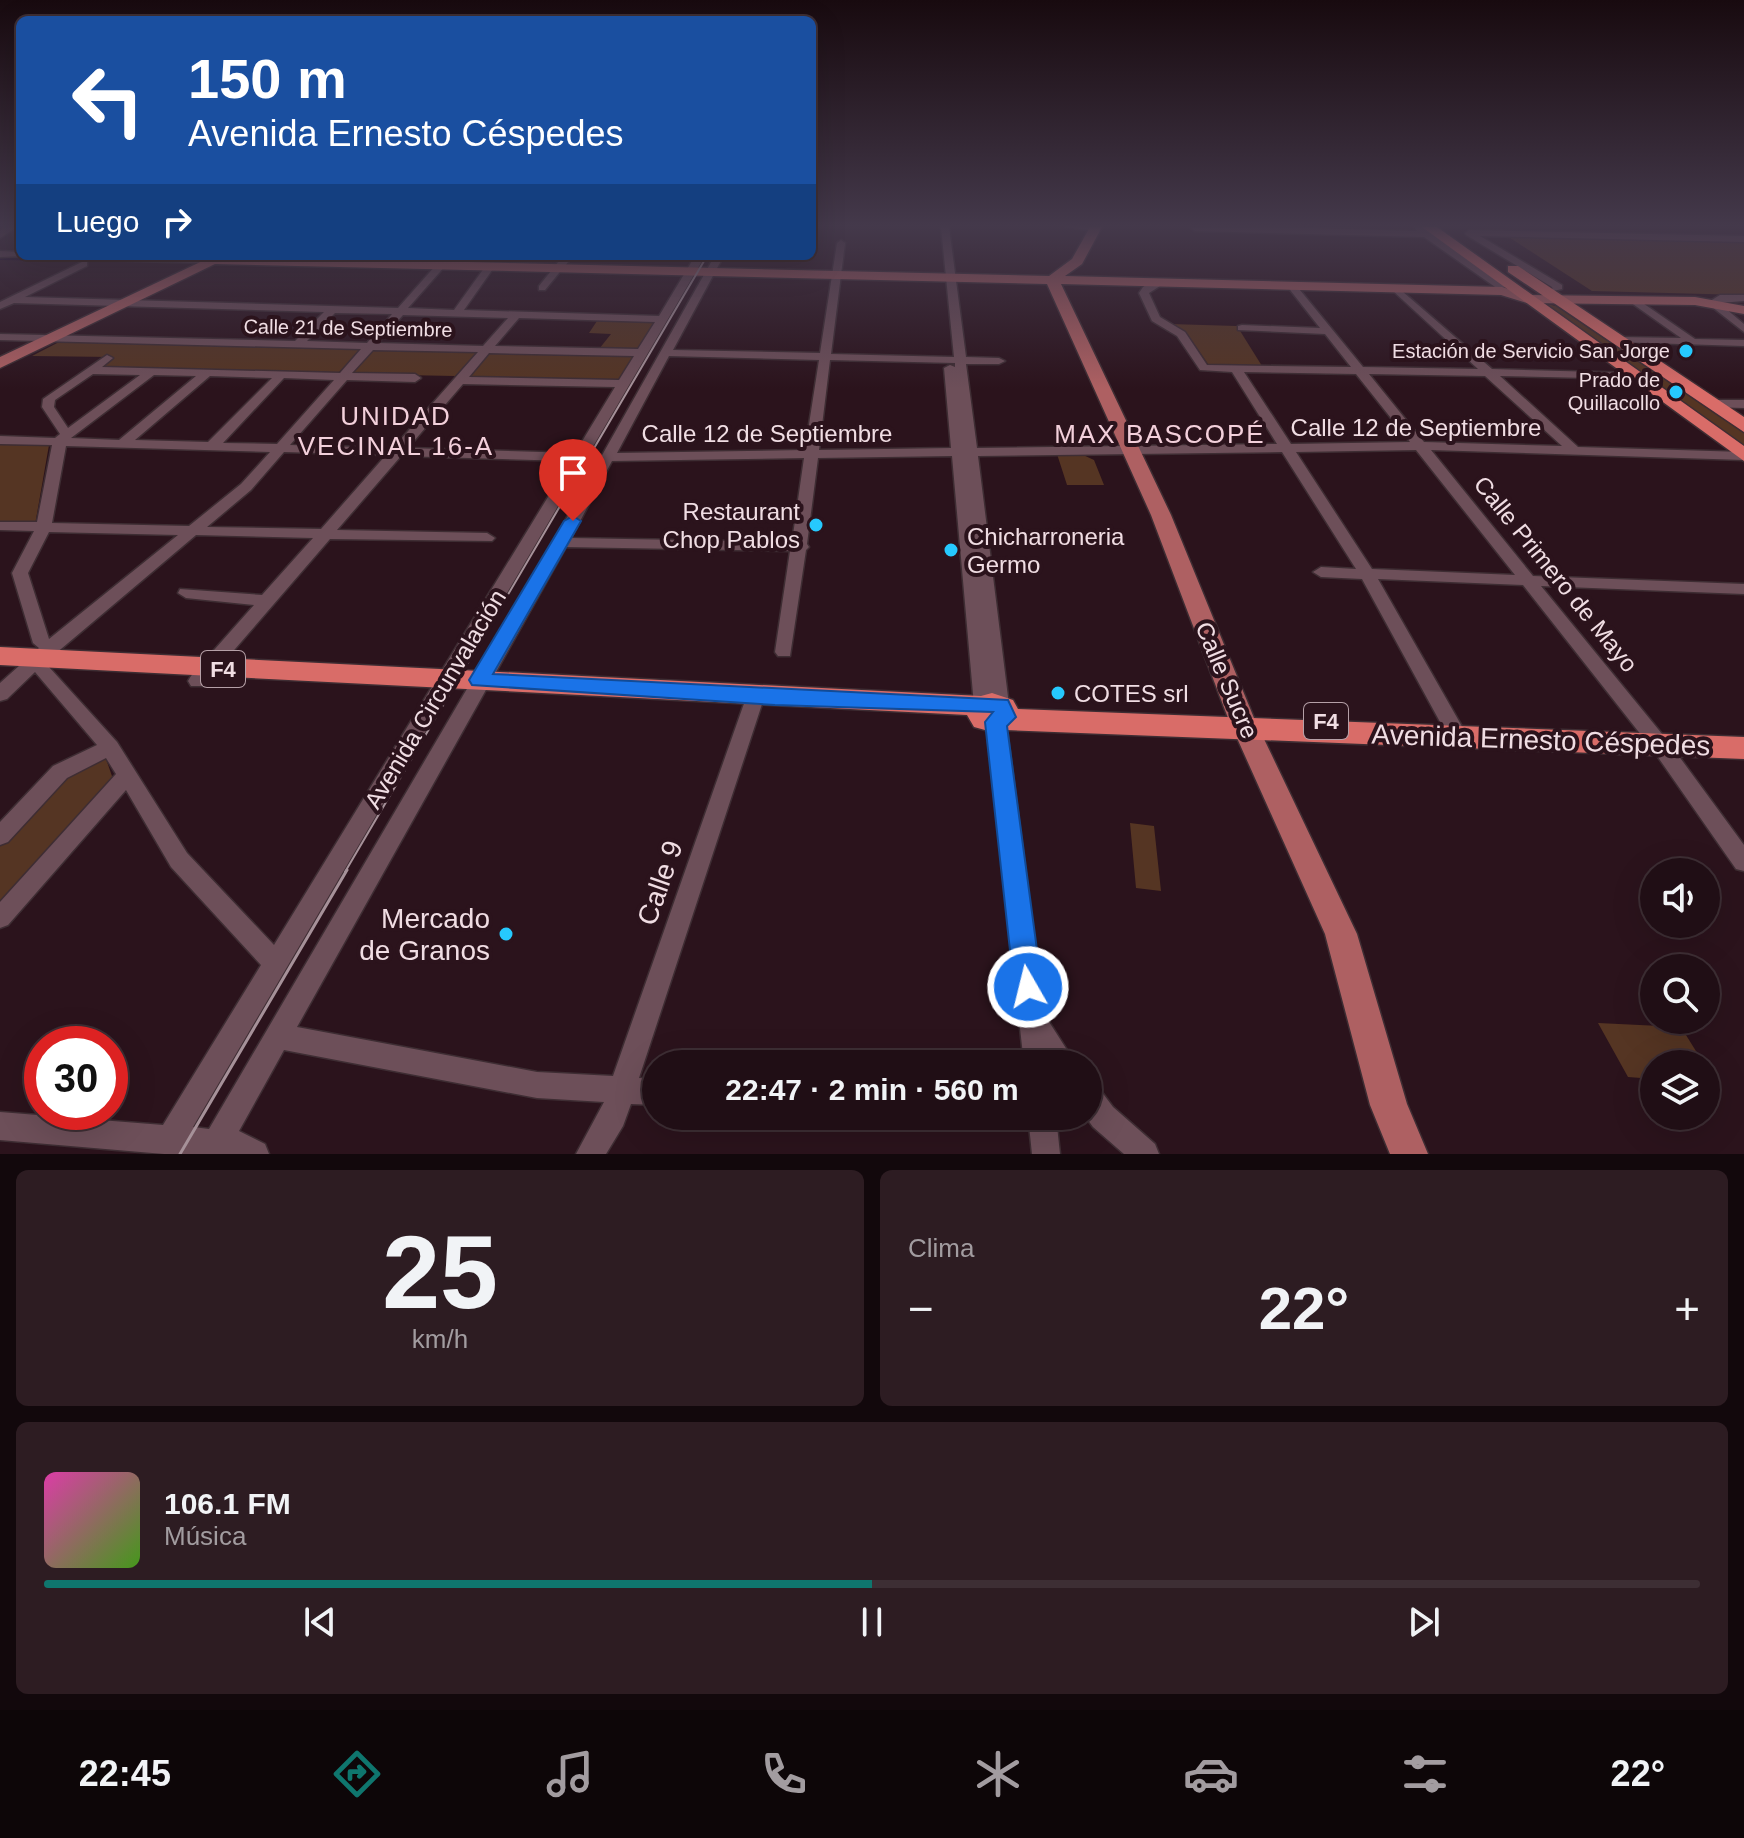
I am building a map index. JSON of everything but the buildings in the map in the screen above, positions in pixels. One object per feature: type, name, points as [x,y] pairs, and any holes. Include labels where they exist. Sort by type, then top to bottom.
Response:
[{"type":"highway","points":[[1494,281],[1504,288],[1562,295],[1619,340],[1744,426]]},
{"type":"highway","points":[[1518,281],[1632,375],[1744,456]]},
{"type":"highway","name":"Avenida Ernesto Céspedes","points":[[0,656],[32,663],[202,675],[476,685],[1244,724],[1654,738],[1744,748]]},
{"type":"highway","name":"Avenida Ernesto Céspedes","points":[[1654,738],[1744,735]]},
{"type":"main road","points":[[0,366],[172,281]]},
{"type":"main road","name":"Calle Sucre","points":[[1052,281],[1161,515],[1244,724],[1318,878],[1341,934],[1389,1105],[1409,1154]]},
{"type":"main road","points":[[1081,281],[1504,288]]},
{"type":"main road","points":[[1562,295],[1714,302]]},
{"type":"main road","points":[[1562,295],[1714,302],[1744,308]]},
{"type":"street","points":[[5,303],[50,281]]},
{"type":"street","points":[[0,694],[32,663],[246,487],[426,281]]},
{"type":"street","points":[[457,313],[480,281]]},
{"type":"street","points":[[542,288],[548,281]]},
{"type":"street","name":"Avenida Circunvalación","points":[[169,1142],[686,281]]},
{"type":"street","name":"Avenida Circunvalación","points":[[213,1148],[476,685],[561,542],[704,281]]},
{"type":"street","points":[[784,652],[814,455],[833,281]]},
{"type":"street","points":[[950,281],[954,360],[992,712],[1036,1050]]},
{"type":"street","points":[[1549,281],[1559,287],[1562,295]]},
{"type":"street","points":[[1154,283],[1155,286],[1144,293],[1156,319],[1181,334],[1204,368],[1632,375]]},
{"type":"street","name":"Calle Primero de Mayo","points":[[1292,286],[1654,738],[1744,862]]},
{"type":"street","points":[[1395,288],[1574,450]]},
{"type":"street","points":[[1714,302],[1744,298]]},
{"type":"street","points":[[1634,300],[1693,342]]},
{"type":"street","points":[[1714,302],[1744,329]]},
{"type":"street","points":[[5,303],[664,319]]},
{"type":"street","points":[[298,344],[332,310]]},
{"type":"street","points":[[202,675],[394,451],[517,314]]},
{"type":"street","points":[[1242,328],[1327,331]]},
{"type":"street","name":"Calle 21 de Septiembre","points":[[0,337],[644,353]]},
{"type":"street","points":[[1619,340],[1744,343]]},
{"type":"street","points":[[664,353],[999,361]]},
{"type":"street","points":[[32,663],[42,643],[20,573],[44,526],[63,438],[48,407],[49,399],[107,358]]},
{"type":"street","points":[[1235,367],[1367,574],[1455,730]]},
{"type":"street","points":[[90,370],[415,378]]},
{"type":"street","points":[[63,438],[151,372]]},
{"type":"street","points":[[122,444],[207,373]]},
{"type":"street","points":[[212,446],[281,375]]},
{"type":"street","points":[[460,380],[625,384]]},
{"type":"street","points":[[1713,404],[1744,404]]},
{"type":"street","points":[[0,440],[63,438],[122,444],[282,446],[580,457]]},
{"type":"street","name":"Calle 12 de Septiembre","points":[[607,457],[1420,446],[1744,456]]},
{"type":"street","points":[[0,526],[321,537],[487,538]]},
{"type":"street","points":[[561,542],[801,547]]},
{"type":"street","points":[[1321,572],[1744,589]]},
{"type":"street","points":[[186,593],[266,601]]},
{"type":"street","points":[[32,663],[110,747],[179,860],[275,963]]},
{"type":"street","name":"Calle 9","points":[[590,1154],[613,1116],[755,700]]},
{"type":"street","points":[[0,836],[60,772],[110,747]]},
{"type":"street","points":[[0,918],[127,775]]},
{"type":"street","points":[[1032,1014],[1054,1050]]},
{"type":"street","points":[[277,1036],[537,1085],[642,1091]]},
{"type":"street","points":[[1102,1118],[1145,1154]]},
{"type":"street","points":[[0,1126],[213,1148],[240,1145],[255,1154]]},
{"type":"street","points":[[1043,1130],[1046,1154]]},
{"type":"shaded area","points":[[1576,281],[1744,281],[1744,295],[1592,291]]},
{"type":"shaded area","name":"Prado de Quillacollo","points":[[1547,304],[1556,306],[1744,433],[1744,448],[1550,310]]},
{"type":"shaded area","points":[[599,318],[658,320],[638,349],[599,349],[611,334],[589,333]]},
{"type":"shaded area","points":[[1170,324],[1237,326],[1262,366],[1208,364],[1188,335]]},
{"type":"shaded area","points":[[61,341],[364,348],[337,374],[95,369],[112,357],[32,356]]},
{"type":"shaded area","points":[[371,349],[479,351],[455,376],[350,374]]},
{"type":"shaded area","points":[[490,352],[635,356],[620,381],[468,377]]},
{"type":"shaded area","points":[[0,444],[49,445],[35,525],[0,524]]},
{"type":"shaded area","points":[[1057,454],[1081,454],[1094,460],[1104,485],[1067,485]]},
{"type":"shaded area","points":[[104,753],[113,779],[0,905],[0,843],[65,774]]},
{"type":"shaded area","points":[[1130,823],[1154,826],[1161,891],[1136,888]]},
{"type":"shaded area","points":[[1598,1023],[1640,1025],[1640,1034],[1685,1034],[1695,1050],[1640,1050],[1640,1078],[1628,1077]]},
{"type":"tram line","points":[[345,872],[692,281]]},
{"type":"tram line","points":[[180,1154],[347,870]]},
{"type":"place","name":"Estación de Servicio San Jorge","points":[[1686,351]]},
{"type":"place","name":"Prado de Quillacollo","points":[[1676,392]]},
{"type":"place","name":"Restaurant Chop Pablos","points":[[816,525]]},
{"type":"place","name":"Chicharroneria Germo","points":[[951,550]]},
{"type":"place","name":"COTES srl","points":[[1058,693]]},
{"type":"place","name":"Mercado de Granos","points":[[506,934]]},
{"type":"district","name":"UNIDAD VECINAL 16-A","points":[[396,431]]},
{"type":"district","name":"MAX BASCOPÉ","points":[[1160,434]]},
{"type":"route","points":[[573,521],[479,680],[688,689],[775,697],[1000,705],[1006,713],[996,722],[1028,987]]}]
